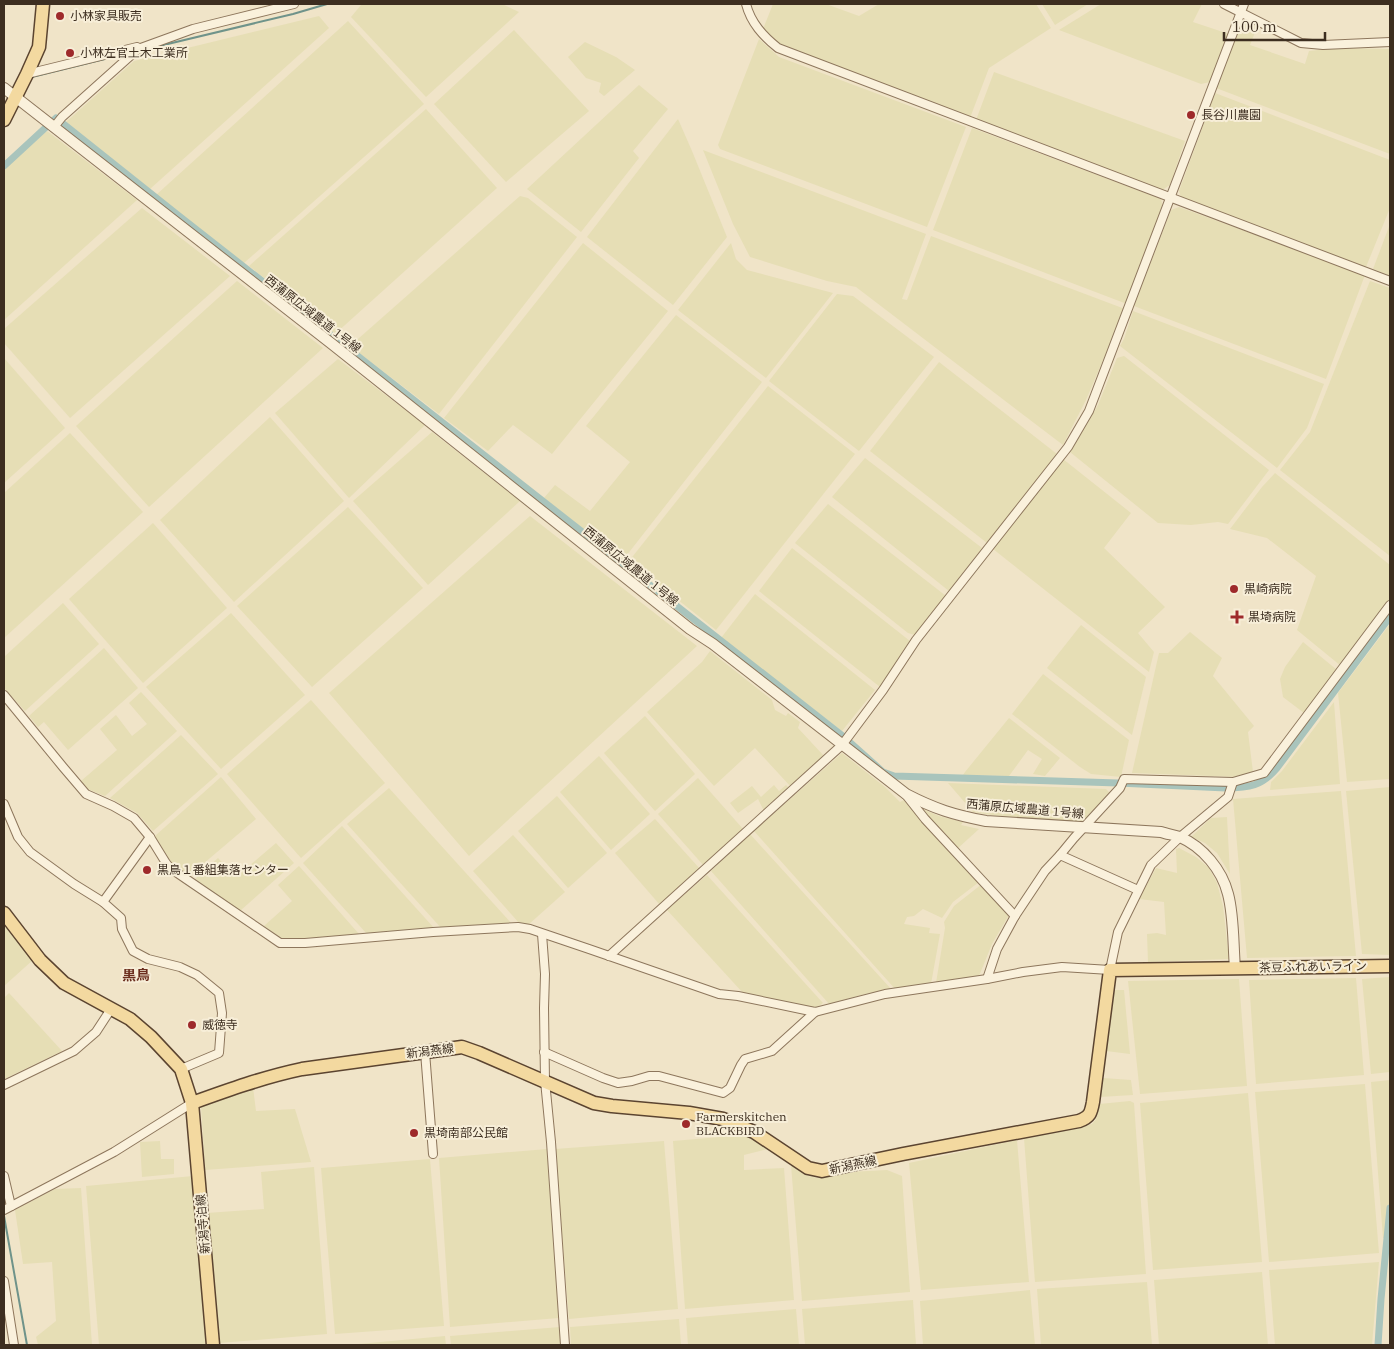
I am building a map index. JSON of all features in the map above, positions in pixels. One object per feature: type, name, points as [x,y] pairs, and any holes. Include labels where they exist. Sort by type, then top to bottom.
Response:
[{"type":"main road","points":[[4,120],[11,93],[27,75],[39,47],[44,4]]},
{"type":"main road","points":[[4,913],[40,960],[64,983],[130,1019],[151,1037],[180,1069]]},
{"type":"main road","name":"茶豆ふれあいライン","points":[[1235,968],[1390,966]]},
{"type":"main road","points":[[1110,970],[1235,968]]},
{"type":"main road","name":"新潟燕線","points":[[192,1103],[277,1074],[302,1068],[462,1048],[479,1053],[594,1103],[689,1113],[723,1119],[754,1132],[808,1168],[822,1171],[1087,1118],[1091,1111],[1110,970]]},
{"type":"main road","name":"新潟寺泊線","points":[[180,1069],[192,1103],[213,1345]]},
{"type":"street","points":[[54,127],[138,49],[193,29],[294,4]]},
{"type":"street","points":[[746,4],[748,13],[755,25],[778,48],[1390,281]]},
{"type":"street","points":[[1224,4],[1301,43],[1323,45],[1390,42]]},
{"type":"street","points":[[609,956],[842,745],[882,692],[916,640],[1068,447],[1089,411],[1244,4]]},
{"type":"street","points":[[27,75],[150,44]]},
{"type":"street","name":"西蒲原広域農道 1号線","points":[[11,93],[339,350],[690,629],[713,644],[906,794],[926,805],[958,816],[986,821],[1161,832],[1180,837],[1197,848],[1212,862],[1220,874],[1228,895],[1232,916],[1235,968]]},
{"type":"street","points":[[986,979],[997,949],[1015,916],[1045,871],[1120,788],[1124,779],[1232,782],[1264,773],[1390,605]]},
{"type":"street","points":[[4,695],[86,794],[134,818],[150,837],[170,868],[280,943],[305,943],[518,927],[718,994],[738,996],[815,1012],[885,994],[1023,972],[1062,967],[1110,970],[1118,932],[1151,865],[1180,837],[1228,797],[1232,782]]},
{"type":"street","points":[[906,794],[925,819],[1015,916]]},
{"type":"street","points":[[4,804],[18,837],[30,852],[74,884],[103,902],[121,918],[122,929],[133,951],[148,959],[180,967],[197,975],[219,993],[222,1013],[220,1053],[180,1069]]},
{"type":"street","points":[[103,902],[150,837]]},
{"type":"street","points":[[1060,855],[1138,890]]},
{"type":"street","points":[[542,934],[545,974],[545,1081],[565,1345]]},
{"type":"street","points":[[4,1085],[74,1051],[96,1032],[111,1009]]},
{"type":"street","points":[[544,1052],[618,1083],[649,1076],[658,1076],[723,1093],[730,1088],[740,1065],[745,1059],[772,1051],[815,1012]]},
{"type":"street","points":[[425,1052],[433,1154]]},
{"type":"street","points":[[4,1176],[7,1208],[114,1152],[192,1103]]},
{"type":"street","points":[[4,1281],[14,1345]]},
{"type":"shaded area","points":[[364,4],[502,4],[519,12],[426,97],[351,17]]},
{"type":"shaded area","points":[[773,4],[826,4],[859,16],[879,4],[1036,4],[1051,28],[989,68],[970,118],[779,44],[763,29]]},
{"type":"shaded area","points":[[1042,4],[1088,4],[1055,25]]},
{"type":"shaded area","points":[[1101,4],[1202,4],[1193,22],[1229,34],[1210,82],[1201,84],[1059,30]]},
{"type":"shaded area","points":[[319,16],[329,28],[150,189],[66,122],[134,61]]},
{"type":"shaded area","points":[[1243,18],[1258,25],[1250,45],[1305,64],[1309,51],[1336,48],[1390,49],[1390,154],[1216,88]]},
{"type":"shaded area","points":[[348,21],[424,104],[244,263],[156,195]]},
{"type":"shaded area","points":[[514,30],[589,111],[506,182],[434,104]]},
{"type":"shaded area","points":[[759,39],[779,57],[966,127],[927,227],[720,149],[718,145]]},
{"type":"shaded area","points":[[585,42],[616,57],[635,70],[604,96],[599,92],[601,83],[586,78],[568,57]]},
{"type":"shaded area","points":[[994,72],[1185,141],[1170,185],[1162,190],[976,120]]},
{"type":"shaded area","points":[[639,85],[668,109],[633,151],[639,158],[581,232],[527,189]]},
{"type":"shaded area","points":[[1215,93],[1390,160],[1390,208],[1366,267],[1181,198],[1179,191]]},
{"type":"shaded area","points":[[426,109],[497,188],[335,334],[249,266]]},
{"type":"shaded area","points":[[678,119],[727,237],[673,305],[587,237]]},
{"type":"shaded area","points":[[972,128],[1161,199],[1163,207],[1127,304],[933,230]]},
{"type":"shaded area","points":[[47,131],[137,200],[4,320],[4,168]]},
{"type":"shaded area","points":[[703,150],[926,234],[902,299],[907,300],[931,236],[1125,309],[1086,400],[1063,445],[856,287],[827,281],[750,257],[733,224]]},
{"type":"shaded area","points":[[520,196],[528,198],[577,237],[439,414],[350,346]]},
{"type":"shaded area","points":[[1179,207],[1365,275],[1326,379],[1134,306],[1171,210]]},
{"type":"shaded area","points":[[142,208],[230,276],[70,418],[4,343],[4,329]]},
{"type":"shaded area","points":[[1390,224],[1390,276],[1373,269]]},
{"type":"shaded area","points":[[583,243],[668,311],[552,454],[513,425],[488,451],[444,418]]},
{"type":"shaded area","points":[[731,243],[736,259],[747,270],[833,293],[766,378],[678,310]]},
{"type":"shaded area","points":[[237,281],[323,348],[149,507],[76,426]]},
{"type":"shaded area","points":[[1370,281],[1390,288],[1390,556],[1280,470],[1310,432]]},
{"type":"shaded area","points":[[837,294],[853,296],[934,357],[859,451],[769,381]]},
{"type":"shaded area","points":[[1133,311],[1324,384],[1307,428],[1277,468],[1120,346]]},
{"type":"shaded area","points":[[676,315],[762,382],[623,560],[544,498],[555,485],[590,511],[630,462],[586,426]]},
{"type":"shaded area","points":[[1124,356],[1269,470],[1228,524],[1218,522],[1191,525],[1158,523],[1070,452],[1098,405],[1117,358]]},
{"type":"shaded area","points":[[4,358],[65,428],[4,483]]},
{"type":"shaded area","points":[[338,359],[425,425],[349,498],[275,413]]},
{"type":"shaded area","points":[[939,362],[1057,454],[987,543],[870,451]]},
{"type":"shaded area","points":[[768,386],[855,454],[716,630],[629,561]]},
{"type":"shaded area","points":[[270,417],[344,501],[234,602],[160,520]]},
{"type":"shaded area","points":[[432,432],[520,501],[428,585],[353,501]]},
{"type":"shaded area","points":[[70,433],[143,512],[4,638],[4,493]]},
{"type":"shaded area","points":[[865,458],[982,548],[949,591],[832,497]]},
{"type":"shaded area","points":[[1063,459],[1131,513],[1104,548],[1165,607],[1138,633],[1154,652],[1149,672],[993,549]]},
{"type":"shaded area","points":[[1275,473],[1390,565],[1390,599],[1341,666],[1297,630],[1316,576],[1267,538],[1230,529]]},
{"type":"shaded area","points":[[828,504],[946,596],[915,635],[908,633],[795,543]]},
{"type":"shaded area","points":[[348,507],[423,588],[312,687],[237,606]]},
{"type":"shaded area","points":[[530,516],[697,646],[469,856],[329,693]]},
{"type":"shaded area","points":[[153,523],[227,608],[143,683],[69,599]]},
{"type":"shaded area","points":[[792,548],[910,641],[880,687],[759,591]]},
{"type":"shaded area","points":[[755,594],[875,690],[842,731],[721,638]]},
{"type":"shaded area","points":[[63,603],[99,644],[25,711],[4,688],[4,657]]},
{"type":"shaded area","points":[[231,613],[305,695],[221,769],[146,687]]},
{"type":"shaded area","points":[[1390,624],[1390,779],[1347,782],[1338,693]]},
{"type":"shaded area","points":[[1081,625],[1146,677],[1132,735],[1047,668]]},
{"type":"shaded area","points":[[1190,632],[1222,658],[1213,676],[1254,726],[1248,732],[1253,772],[1238,777],[1132,773],[1159,653],[1168,653]]},
{"type":"shaded area","points":[[1303,642],[1337,670],[1304,713],[1283,697],[1280,679],[1285,667]]},
{"type":"shaded area","points":[[104,648],[138,688],[68,750],[44,722],[38,727],[29,716]]},
{"type":"shaded area","points":[[710,651],[772,700],[775,710],[786,716],[788,713],[800,722],[798,728],[824,756],[791,787],[755,748],[714,786],[647,712],[702,662]]},
{"type":"shaded area","points":[[1043,674],[1129,740],[1121,777],[1091,774],[1012,714]]},
{"type":"shaded area","points":[[141,692],[177,731],[105,796],[87,789],[81,781],[117,750],[100,729],[116,715],[132,736],[147,724],[129,703]]},
{"type":"shaded area","points":[[311,700],[385,783],[301,858],[227,774]]},
{"type":"shaded area","points":[[1334,702],[1340,784],[1270,790],[1271,782],[1282,771]]},
{"type":"shaded area","points":[[645,716],[695,774],[655,811],[604,753]]},
{"type":"shaded area","points":[[1009,718],[1060,758],[1045,776],[1033,774],[1042,759],[1028,750],[1009,776],[963,775],[965,772]]},
{"type":"shaded area","points":[[181,735],[218,774],[153,831],[137,813],[110,798]]},
{"type":"shaded area","points":[[842,753],[885,787],[900,802],[904,800],[979,882],[953,902],[942,918],[923,909],[914,916],[907,917],[904,924],[930,928],[929,933],[940,934],[931,984],[896,990],[754,831]]},
{"type":"shaded area","points":[[599,756],[650,814],[611,850],[560,792]]},
{"type":"shaded area","points":[[221,777],[256,819],[190,875],[170,861],[155,836]]},
{"type":"shaded area","points":[[698,778],[743,829],[704,866],[658,814]]},
{"type":"shaded area","points":[[948,783],[1106,789],[1110,793],[1083,822],[997,816],[973,812]]},
{"type":"shaded area","points":[[774,785],[779,791],[786,785],[789,788],[764,811],[758,799],[738,813],[730,803],[752,786],[761,797]]},
{"type":"shaded area","points":[[1390,787],[1390,955],[1362,954],[1346,791]]},
{"type":"shaded area","points":[[389,788],[512,924],[442,929],[347,824]]},
{"type":"shaded area","points":[[1341,791],[1356,956],[1247,958],[1233,799]]},
{"type":"shaded area","points":[[557,796],[607,853],[568,888],[518,831]]},
{"type":"shaded area","points":[[918,807],[939,816],[963,822],[961,825],[979,829],[957,849]]},
{"type":"shaded area","points":[[1227,817],[1230,874],[1217,853],[1205,843],[1191,837],[1211,818]]},
{"type":"shaded area","points":[[655,819],[700,869],[660,905],[615,853]]},
{"type":"shaded area","points":[[342,826],[434,928],[367,934],[303,863]]},
{"type":"shaded area","points":[[750,834],[892,990],[869,993],[830,1005],[711,871]]},
{"type":"shaded area","points":[[513,835],[565,892],[528,925],[519,923],[473,871]]},
{"type":"shaded area","points":[[276,843],[294,863],[240,911],[195,879],[218,858],[236,877]]},
{"type":"shaded area","points":[[1179,848],[1196,857],[1209,868],[1217,883],[1223,906],[1229,959],[1148,962],[1147,934],[1157,933],[1166,935],[1164,902],[1139,899],[1156,868],[1177,873],[1176,849]]},
{"type":"shaded area","points":[[299,866],[359,934],[284,940],[264,926],[292,901],[278,885]]},
{"type":"shaded area","points":[[707,875],[823,1003],[815,1009],[743,993],[667,910]]},
{"type":"shaded area","points":[[982,884],[1009,915],[992,944],[979,976],[936,983],[945,928],[944,922],[954,906]]},
{"type":"shaded area","points":[[4,920],[34,959],[4,986]]},
{"type":"shaded area","points":[[1390,977],[1390,1072],[1371,1074],[1362,979]]},
{"type":"shaded area","points":[[1356,978],[1364,1075],[1256,1084],[1249,980]]},
{"type":"shaded area","points":[[1239,979],[1247,1086],[1140,1094],[1128,981]]},
{"type":"shaded area","points":[[1112,990],[1124,990],[1130,1054],[1106,1051]]},
{"type":"shaded area","points":[[9,993],[62,1051],[4,1079],[4,998]]},
{"type":"shaded area","points":[[1103,1078],[1131,1080],[1133,1095],[1100,1097]]},
{"type":"shaded area","points":[[1390,1080],[1390,1191],[1386,1238],[1383,1238],[1371,1082]]},
{"type":"shaded area","points":[[1365,1084],[1379,1253],[1269,1262],[1255,1092]]},
{"type":"shaded area","points":[[253,1087],[256,1111],[295,1109],[311,1162],[205,1170],[201,1106]]},
{"type":"shaded area","points":[[1248,1093],[1262,1262],[1153,1270],[1140,1103]]},
{"type":"shaded area","points":[[1130,1101],[1134,1103],[1146,1274],[1035,1282],[1024,1138],[1092,1124],[1096,1119],[1099,1104]]},
{"type":"shaded area","points":[[743,1135],[757,1141],[768,1149],[744,1155],[744,1170],[784,1168],[794,1300],[685,1309],[673,1141]]},
{"type":"shaded area","points":[[1017,1140],[1029,1282],[921,1290],[909,1163]]},
{"type":"shaded area","points":[[160,1141],[161,1159],[174,1159],[174,1174],[142,1177],[140,1142]]},
{"type":"shaded area","points":[[664,1141],[678,1309],[569,1319],[555,1149]]},
{"type":"shaded area","points":[[547,1149],[559,1318],[450,1327],[439,1158]]},
{"type":"shaded area","points":[[430,1159],[444,1326],[335,1334],[321,1168]]},
{"type":"shaded area","points":[[791,1165],[808,1176],[818,1178],[849,1172],[887,1170],[902,1176],[910,1292],[802,1301]]},
{"type":"shaded area","points":[[314,1167],[327,1334],[220,1343],[207,1213],[264,1209],[261,1172]]},
{"type":"shaded area","points":[[193,1176],[207,1345],[99,1345],[86,1186]]},
{"type":"shaded area","points":[[81,1188],[92,1345],[38,1345],[36,1337],[56,1321],[52,1262],[23,1264],[15,1210],[55,1189]]},
{"type":"shaded area","points":[[1379,1262],[1372,1345],[1275,1345],[1269,1270]]},
{"type":"shaded area","points":[[1262,1272],[1268,1345],[1159,1345],[1154,1280]]},
{"type":"shaded area","points":[[1147,1282],[1152,1345],[1041,1345],[1037,1289]]},
{"type":"shaded area","points":[[1030,1290],[1035,1345],[923,1345],[920,1301]]},
{"type":"shaded area","points":[[913,1300],[916,1345],[805,1345],[802,1309]]},
{"type":"shaded area","points":[[796,1309],[799,1345],[688,1345],[686,1318]]},
{"type":"shaded area","points":[[679,1319],[681,1345],[571,1345],[570,1327]]},
{"type":"shaded area","points":[[560,1327],[562,1345],[451,1345],[450,1336]]},
{"type":"shaded area","points":[[445,1336],[446,1345],[348,1345]]},
{"type":"waterway","points":[[151,48],[327,4]]},
{"type":"waterway","points":[[32,77],[129,53]]},
{"type":"waterway","points":[[4,166],[56,118],[844,737],[883,772],[894,776],[1226,788],[1255,785],[1266,779],[1277,768],[1390,617]]},
{"type":"waterway","points":[[1378,1345],[1390,1208]]},
{"type":"waterway","points":[[4,1216],[27,1345]]},
{"type":"place","name":"小林家具販売","points":[[60,16]]},
{"type":"place","name":"小林左官土木工業所","points":[[70,53]]},
{"type":"place","name":"長谷川農園","points":[[1191,115]]},
{"type":"place","name":"黒崎病院","points":[[1234,589]]},
{"type":"place","name":"黒埼病院","points":[[1237,617]]},
{"type":"place","name":"黒鳥１番組集落センター","points":[[147,870]]},
{"type":"place","name":"威徳寺","points":[[192,1025]]},
{"type":"place","name":"Farmerskitchen BLACKBIRD","points":[[686,1124]]},
{"type":"place","name":"黒埼南部公民館","points":[[414,1133]]},
{"type":"district","name":"黒鳥","points":[[136,975]]}]
